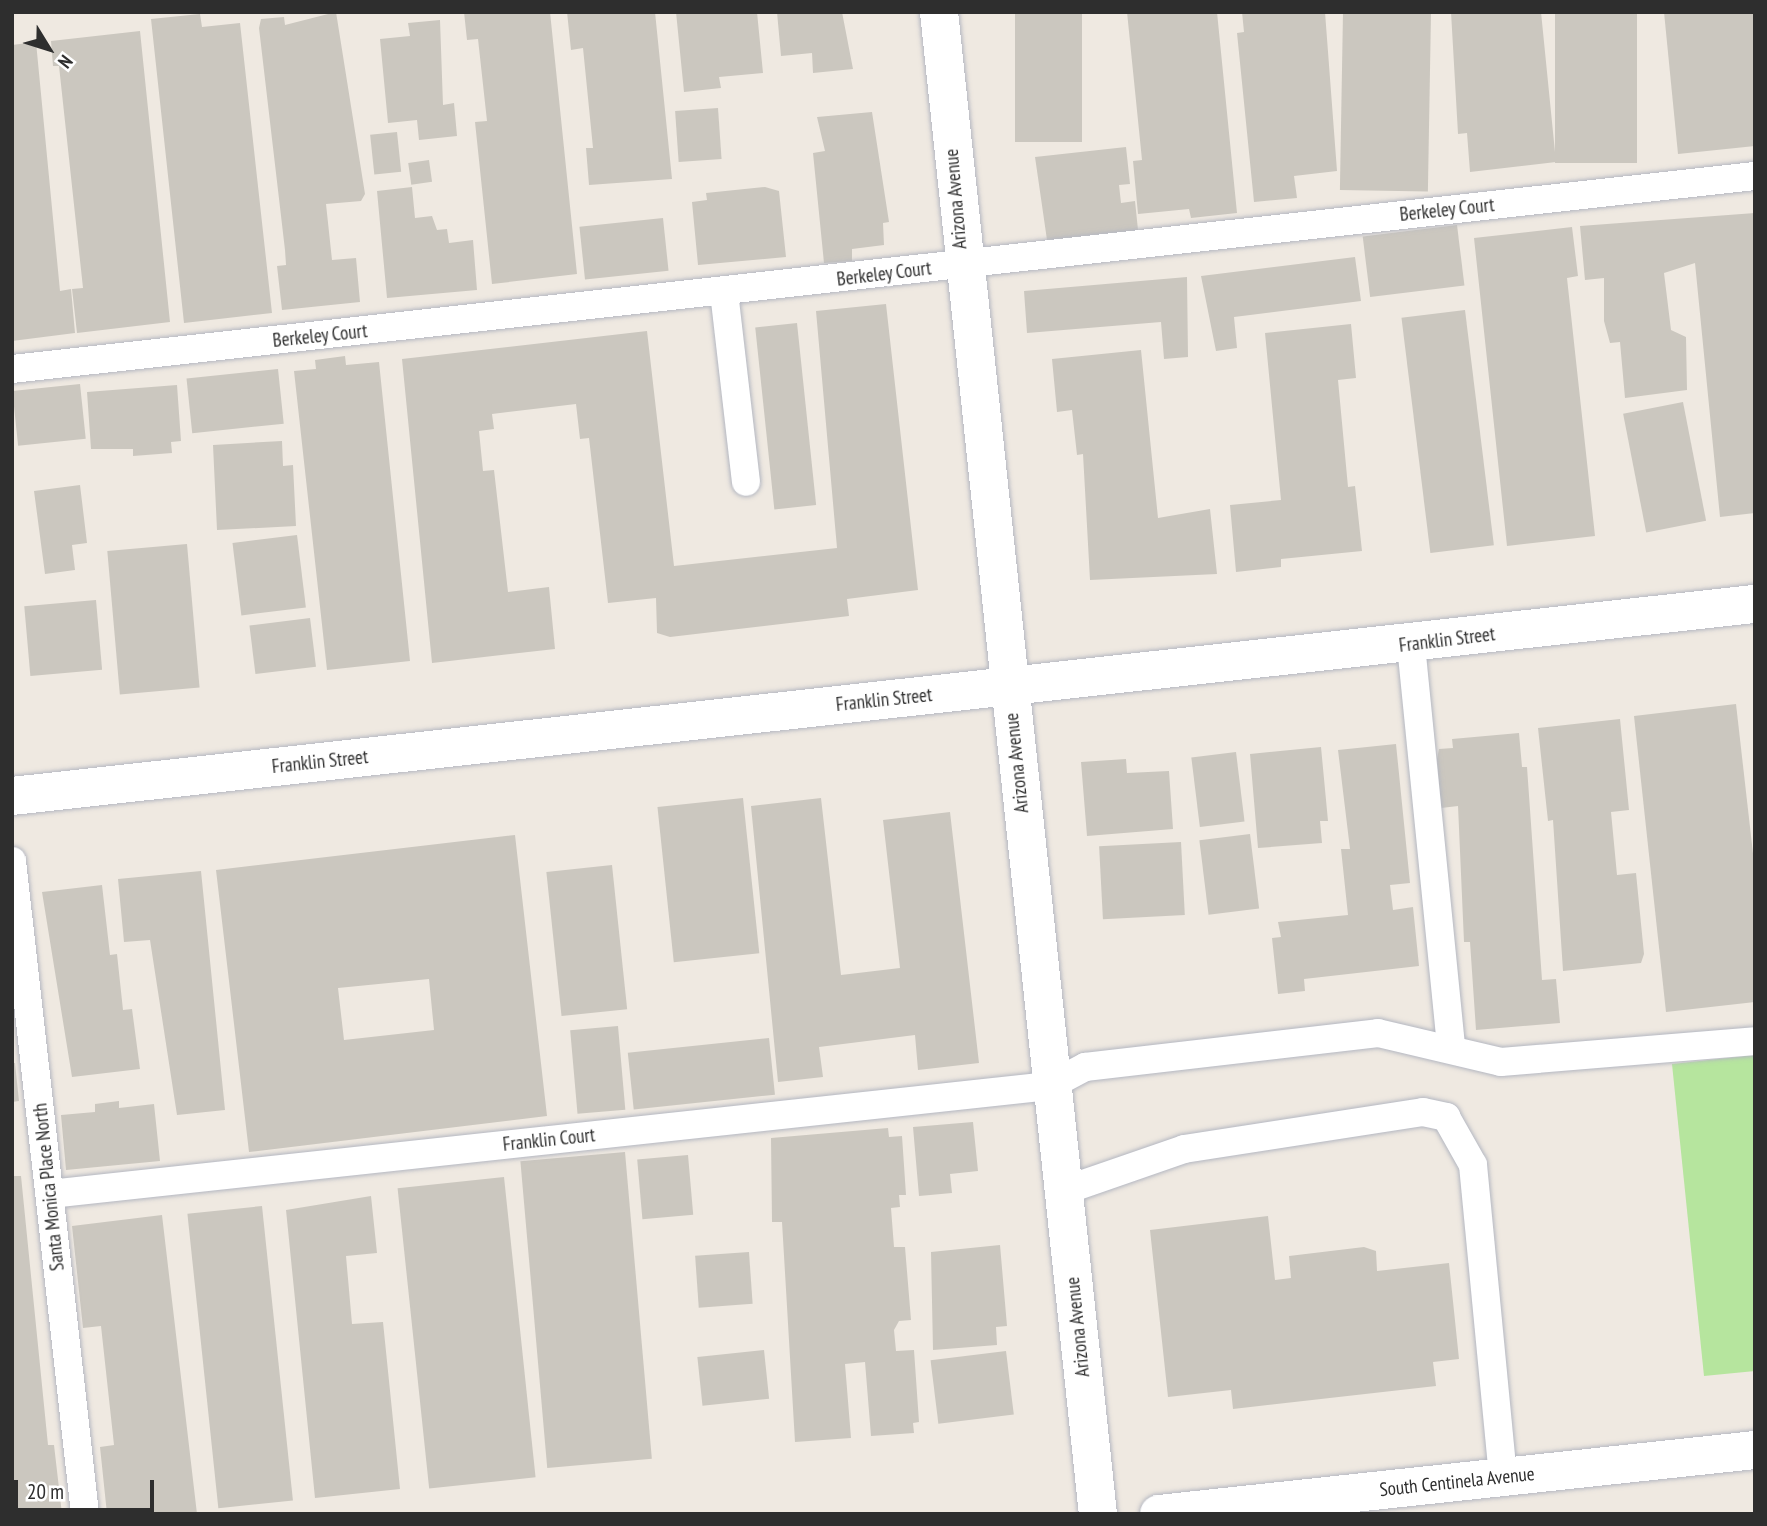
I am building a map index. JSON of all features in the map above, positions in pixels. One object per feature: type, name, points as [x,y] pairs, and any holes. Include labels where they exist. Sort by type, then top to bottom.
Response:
[{"type":"street","name":"Arizona Avenue","points":[[939,12],[962,265],[1009,686],[1049,1086],[1098,1514]]},
{"type":"street","name":"Franklin Street","points":[[12,796],[1009,686],[1411,645],[1755,604]]},
{"type":"street","name":"South Centinela Avenue","points":[[1159,1514],[1409,1501],[1503,1478],[1755,1450]]},
{"type":"lane","name":"Berkeley Court","points":[[12,369],[1755,176]]},
{"type":"lane","points":[[724,292],[746,482]]},
{"type":"lane","points":[[1411,645],[1451,1046]]},
{"type":"lane","name":"Santa Monica Place North","points":[[12,861],[85,1514]]},
{"type":"lane","points":[[1049,1086],[1085,1067],[1378,1033],[1451,1046],[1501,1062],[1755,1041]]},
{"type":"lane","name":"Franklin Court","points":[[50,1194],[1049,1086]]},
{"type":"lane","points":[[1063,1191],[1184,1149],[1423,1112],[1446,1117],[1473,1165],[1503,1478]]},
{"type":"green space","points":[[1755,1055],[1755,1371],[1704,1376],[1672,1064]]},
{"type":"building","points":[[336,12],[365,194],[361,201],[326,204],[332,260],[356,258],[360,302],[282,310],[277,266],[286,265],[285,250],[259,28],[261,19],[284,17],[285,25]]},
{"type":"building","points":[[464,12],[550,12],[577,274],[492,284],[475,122],[487,121],[478,39],[467,40]]},
{"type":"building","points":[[567,12],[655,12],[672,179],[589,185],[586,148],[593,148],[583,48],[571,50]]},
{"type":"building","points":[[676,12],[757,12],[763,73],[719,77],[721,88],[684,92]]},
{"type":"building","points":[[777,12],[842,12],[853,69],[813,73],[812,53],[781,56]]},
{"type":"building","points":[[1015,12],[1082,12],[1082,142],[1015,142]]},
{"type":"building","points":[[1127,12],[1217,12],[1237,213],[1191,218],[1189,209],[1138,214],[1133,161],[1142,160]]},
{"type":"building","points":[[1242,12],[1325,12],[1337,171],[1294,176],[1297,198],[1254,202],[1237,33],[1244,32]]},
{"type":"building","points":[[1343,12],[1431,14],[1428,192],[1340,190]]},
{"type":"building","points":[[1451,12],[1541,12],[1556,162],[1470,172],[1467,133],[1458,134]]},
{"type":"building","points":[[1555,12],[1637,12],[1637,163],[1555,163]]},
{"type":"building","points":[[1664,12],[1753,12],[1755,146],[1678,154]]},
{"type":"building","points":[[200,14],[202,27],[240,23],[272,313],[184,323],[151,19]]},
{"type":"building","points":[[440,20],[443,105],[454,103],[457,136],[419,140],[417,120],[388,123],[380,39],[410,36],[408,23]]},
{"type":"building","points":[[140,31],[170,322],[77,333],[72,289],[83,288],[59,66],[53,66],[51,41]]},
{"type":"building","points":[[36,42],[60,291],[71,289],[75,333],[12,341],[12,45]]},
{"type":"building","points":[[718,108],[722,159],[679,162],[675,111]]},
{"type":"building","points":[[872,112],[889,222],[883,223],[884,245],[852,249],[852,261],[824,263],[813,153],[825,151],[817,117]]},
{"type":"building","points":[[397,132],[401,172],[374,175],[370,135]]},
{"type":"building","points":[[1126,147],[1130,184],[1119,185],[1121,203],[1135,201],[1138,230],[1047,240],[1035,157]]},
{"type":"building","points":[[429,160],[432,182],[411,185],[408,163]]},
{"type":"building","points":[[412,187],[415,218],[432,216],[437,230],[447,229],[449,243],[473,240],[477,290],[387,298],[377,191]]},
{"type":"building","points":[[765,187],[779,191],[786,257],[698,265],[692,202],[707,200],[706,193]]},
{"type":"building","points":[[1755,213],[1755,513],[1720,517],[1695,263],[1664,273],[1671,330],[1686,337],[1687,390],[1625,398],[1620,342],[1610,343],[1604,321],[1604,278],[1585,280],[1580,226]]},
{"type":"building","points":[[663,218],[669,271],[585,279],[579,227]]},
{"type":"building","points":[[1457,225],[1464,286],[1370,297],[1363,237]]},
{"type":"building","points":[[1572,227],[1578,276],[1567,278],[1595,536],[1507,546],[1474,238]]},
{"type":"building","points":[[1355,257],[1361,301],[1234,317],[1237,348],[1216,351],[1201,276]]},
{"type":"building","points":[[1187,277],[1188,357],[1164,359],[1161,322],[1027,333],[1024,291]]},
{"type":"building","points":[[886,304],[918,590],[847,599],[849,616],[670,637],[657,633],[656,598],[608,603],[589,438],[580,439],[576,404],[492,414],[494,429],[479,431],[483,471],[494,470],[508,592],[549,587],[555,649],[432,663],[402,359],[647,331],[674,566],[837,548],[816,311]]},
{"type":"building","points":[[1465,310],[1494,545],[1430,553],[1401,318]]},
{"type":"building","points":[[797,323],[816,505],[774,509],[755,327]]},
{"type":"building","points":[[1351,324],[1356,378],[1338,380],[1348,487],[1355,486],[1362,551],[1281,559],[1281,567],[1236,572],[1230,505],[1281,500],[1265,333]]},
{"type":"building","points":[[1141,350],[1158,518],[1210,509],[1217,574],[1090,580],[1083,454],[1077,455],[1072,410],[1057,412],[1052,359]]},
{"type":"building","points":[[345,356],[346,365],[379,362],[410,661],[327,670],[294,371],[316,369],[315,360]]},
{"type":"building","points":[[278,369],[284,424],[192,433],[187,379]]},
{"type":"building","points":[[80,384],[86,439],[18,446],[12,391]]},
{"type":"building","points":[[177,385],[181,441],[171,442],[172,453],[133,456],[133,449],[91,449],[87,392]]},
{"type":"building","points":[[1683,402],[1706,521],[1646,532],[1623,414]]},
{"type":"building","points":[[282,441],[283,466],[293,465],[296,526],[217,530],[213,445]]},
{"type":"building","points":[[80,485],[87,543],[72,545],[75,570],[45,574],[34,491]]},
{"type":"building","points":[[297,535],[306,607],[241,615],[232,543]]},
{"type":"building","points":[[187,544],[200,687],[120,694],[107,551]]},
{"type":"building","points":[[96,600],[102,670],[30,676],[24,606]]},
{"type":"building","points":[[310,618],[316,667],[255,674],[249,625]]},
{"type":"building","points":[[1736,704],[1755,871],[1755,1002],[1666,1012],[1634,716]]},
{"type":"building","points":[[1620,719],[1629,810],[1611,812],[1617,875],[1636,873],[1644,954],[1641,963],[1563,971],[1553,820],[1548,821],[1538,728]]},
{"type":"building","points":[[1519,733],[1522,767],[1527,767],[1542,980],[1556,979],[1560,1023],[1476,1030],[1470,942],[1464,942],[1458,806],[1441,808],[1437,759],[1439,749],[1453,748],[1452,739]]},
{"type":"building","points":[[1396,744],[1410,883],[1390,885],[1393,910],[1413,907],[1419,966],[1304,979],[1305,991],[1278,994],[1272,938],[1281,937],[1278,922],[1348,915],[1341,849],[1350,849],[1338,750]]},
{"type":"building","points":[[1321,747],[1328,821],[1320,821],[1322,843],[1258,848],[1250,754]]},
{"type":"building","points":[[1236,752],[1245,821],[1200,827],[1191,757]]},
{"type":"building","points":[[1126,759],[1127,773],[1169,771],[1173,829],[1087,836],[1081,762]]},
{"type":"building","points":[[743,798],[759,953],[674,962],[657,807]]},
{"type":"building","points":[[821,798],[841,975],[900,968],[883,820],[950,812],[979,1063],[918,1070],[915,1035],[819,1047],[823,1077],[778,1082],[751,806]]},
{"type":"building","points":[[1250,834],[1259,908],[1209,915],[1199,840]]},
{"type":"building","points":[[515,835],[547,1116],[249,1152],[216,870]],"holes":[[[429,979],[434,1030],[344,1040],[338,988]]]},
{"type":"building","points":[[1181,842],[1185,915],[1103,919],[1099,846]]},
{"type":"building","points":[[612,865],[627,1009],[562,1016],[546,872]]},
{"type":"building","points":[[201,871],[225,1110],[177,1115],[150,940],[124,942],[118,879]]},
{"type":"building","points":[[102,885],[110,955],[117,954],[123,1010],[132,1009],[140,1069],[72,1077],[42,892]]},
{"type":"building","points":[[618,1026],[625,1110],[578,1114],[570,1030]]},
{"type":"building","points":[[769,1038],[775,1095],[634,1110],[628,1053]]},
{"type":"building","points":[[12,1063],[15,1063],[19,1101],[12,1102]]},
{"type":"building","points":[[119,1101],[119,1108],[154,1104],[160,1161],[66,1170],[61,1115],[95,1112],[95,1104]]},
{"type":"building","points":[[973,1122],[978,1171],[950,1174],[952,1193],[919,1196],[913,1127]]},
{"type":"building","points":[[888,1128],[889,1137],[902,1136],[906,1195],[899,1195],[900,1207],[891,1208],[894,1247],[905,1247],[911,1320],[899,1321],[894,1330],[896,1351],[914,1350],[919,1422],[913,1423],[914,1433],[871,1436],[865,1362],[845,1364],[851,1438],[795,1442],[782,1222],[772,1222],[771,1138]]},
{"type":"building","points":[[625,1152],[652,1459],[547,1468],[520,1161]]},
{"type":"building","points":[[688,1155],[693,1215],[642,1219],[637,1159]]},
{"type":"building","points":[[12,1176],[21,1176],[48,1445],[54,1445],[62,1514],[12,1514]]},
{"type":"building","points":[[504,1177],[536,1477],[429,1489],[398,1188]]},
{"type":"building","points":[[371,1196],[377,1253],[346,1256],[352,1324],[383,1322],[400,1489],[315,1498],[286,1210]]},
{"type":"building","points":[[262,1206],[293,1500],[218,1508],[187,1214]]},
{"type":"building","points":[[162,1215],[197,1514],[107,1514],[100,1447],[114,1445],[101,1326],[83,1328],[72,1226]]},
{"type":"building","points":[[1268,1216],[1275,1280],[1291,1278],[1289,1256],[1364,1247],[1376,1251],[1377,1271],[1449,1263],[1459,1359],[1433,1362],[1436,1386],[1233,1409],[1231,1390],[1168,1397],[1150,1230]]},
{"type":"building","points":[[1000,1245],[1007,1326],[996,1327],[997,1345],[933,1350],[931,1252]]},
{"type":"building","points":[[749,1252],[753,1304],[699,1308],[695,1256]]},
{"type":"building","points":[[764,1350],[769,1399],[702,1406],[697,1357]]},
{"type":"building","points":[[1006,1351],[1014,1415],[938,1424],[931,1360]]}]
